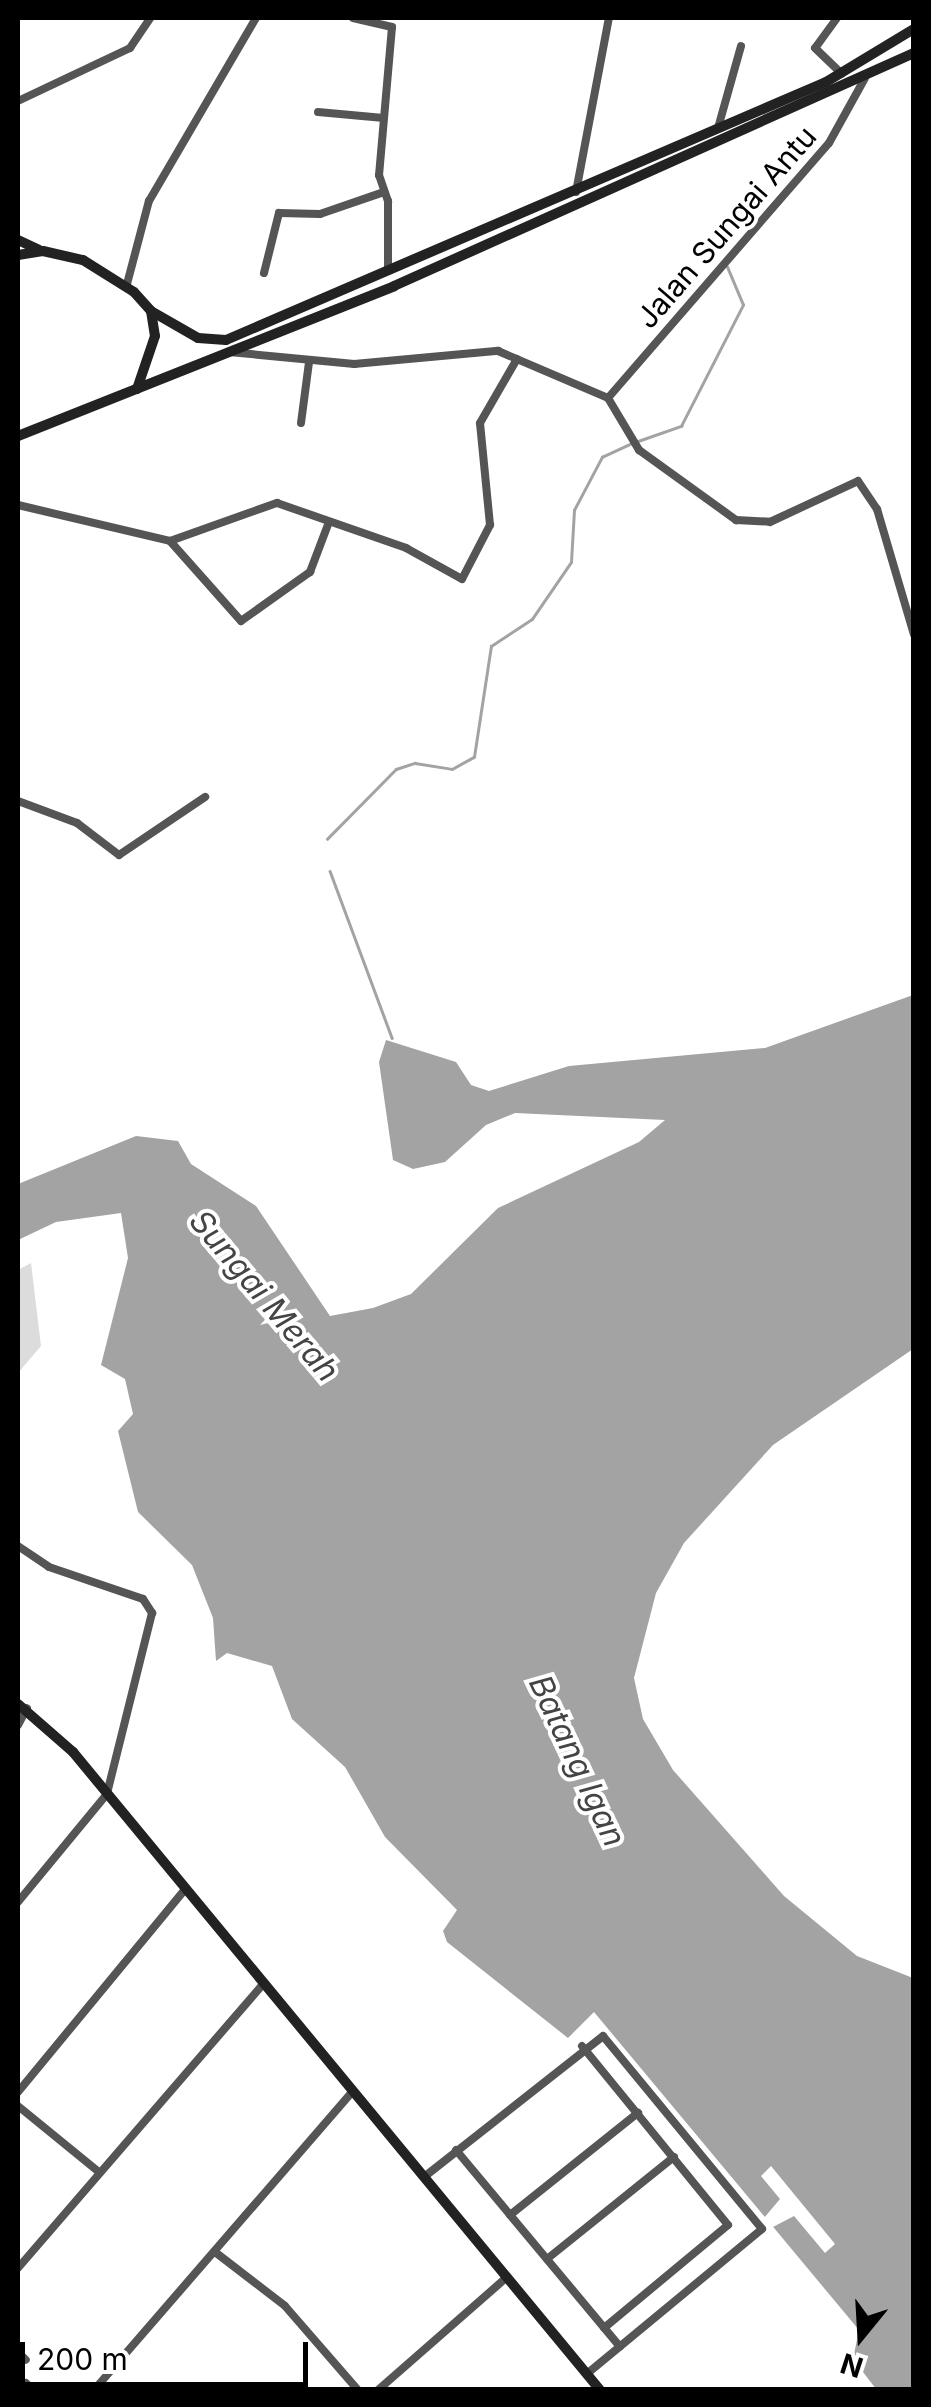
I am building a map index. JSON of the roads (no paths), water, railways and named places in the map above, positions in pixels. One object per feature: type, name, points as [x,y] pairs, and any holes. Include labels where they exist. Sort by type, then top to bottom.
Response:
[{"type":"main road","points":[[768,114],[914,29]]},
{"type":"main road","points":[[18,436],[229,352],[740,126],[865,78],[914,53]]},
{"type":"main road","points":[[18,240],[42,251],[106,268],[127,284],[150,311],[198,338],[226,340],[718,128],[740,126]]},
{"type":"main road","points":[[18,256],[42,251]]},
{"type":"main road","points":[[137,389],[153,349],[150,311]]},
{"type":"main road","points":[[22,1706],[107,1794],[183,1892],[264,1983],[595,2388]]},
{"type":"street","points":[[18,100],[130,48],[150,18]]},
{"type":"street","points":[[127,284],[149,201],[256,18]]},
{"type":"street","points":[[353,18],[392,27],[384,118],[388,272]]},
{"type":"street","points":[[576,192],[609,18]]},
{"type":"street","points":[[838,18],[815,48],[842,74]]},
{"type":"street","points":[[718,128],[741,46]]},
{"type":"street","name":"Jalan Sungai Antu","points":[[608,398],[829,143],[865,78]]},
{"type":"street","points":[[318,112],[384,118]]},
{"type":"street","points":[[264,273],[279,213],[330,212],[384,192]]},
{"type":"street","points":[[229,352],[309,362],[488,350],[517,358],[608,398],[639,450],[721,513],[755,522],[786,517],[858,480],[878,509],[914,635]]},
{"type":"street","points":[[170,542],[263,502],[406,548],[462,579],[490,525],[480,423],[517,358]]},
{"type":"street","points":[[301,423],[309,362]]},
{"type":"street","points":[[18,505],[170,542],[241,621],[310,572],[329,522]]},
{"type":"street","points":[[18,801],[77,823],[119,855],[205,797]]},
{"type":"street","points":[[18,1546],[50,1568],[150,1603],[107,1794],[18,1902]]},
{"type":"street","points":[[18,1725],[22,1706]]},
{"type":"street","points":[[18,2092],[183,1892]]},
{"type":"street","points":[[18,2268],[264,1983]]},
{"type":"street","points":[[424,2177],[582,2046],[603,2036],[762,2228],[587,2374]]},
{"type":"street","points":[[582,2046],[728,2226],[604,2328]]},
{"type":"street","points":[[94,2390],[352,2092]]},
{"type":"street","points":[[18,2106],[99,2172]]},
{"type":"street","points":[[510,2215],[638,2112]]},
{"type":"street","points":[[456,2150],[620,2347]]},
{"type":"street","points":[[548,2259],[674,2156]]},
{"type":"street","points":[[215,2252],[285,2306],[358,2390]]},
{"type":"street","points":[[378,2390],[507,2277]]},
{"type":"street","points":[[18,2352],[26,2360]]},
{"type":"water","points":[[913,995],[913,1349],[773,1445],[684,1543],[656,1593],[634,1678],[643,1719],[673,1770],[784,1896],[857,1956],[913,1978],[913,2389],[876,2389],[853,2359],[859,2330],[594,2012],[568,2038],[447,1942],[443,1931],[457,1910],[385,1837],[345,1767],[292,1719],[272,1666],[227,1653],[216,1661],[213,1618],[192,1565],[138,1512],[118,1431],[133,1414],[125,1379],[101,1365],[128,1258],[121,1213],[56,1222],[18,1240],[18,1184],[136,1136],[178,1141],[191,1164],[256,1206],[330,1316],[373,1308],[411,1294],[498,1208],[639,1142],[665,1120],[515,1113],[486,1125],[445,1162],[413,1169],[393,1160],[379,1062],[386,1040],[456,1062],[471,1085],[489,1091],[569,1066],[765,1048]]},
{"type":"waterway","points":[[638,441],[681,426],[743,305],[727,267]]},
{"type":"waterway","points":[[327,839],[396,769],[415,763],[452,769],[474,757],[491,646],[532,619],[571,562],[574,510],[602,457],[630,444]]},
{"type":"waterway","points":[[330,871],[392,1038]]},
{"type":"water label","name":"Sungai Merah","points":[[264,1296]]},
{"type":"water label","name":"Batang Igan","points":[[577,1761]]}]
